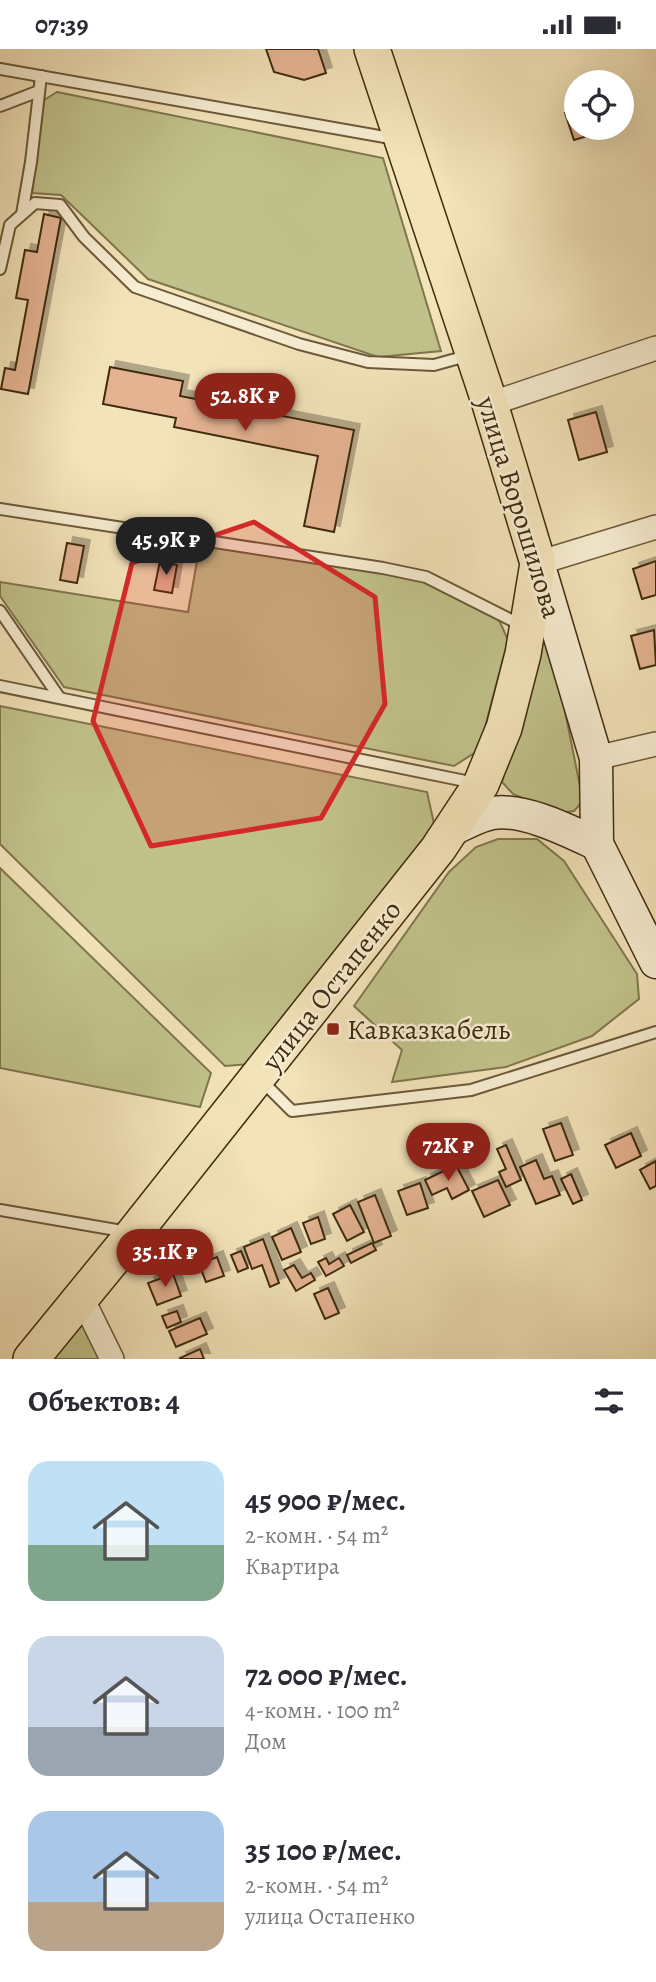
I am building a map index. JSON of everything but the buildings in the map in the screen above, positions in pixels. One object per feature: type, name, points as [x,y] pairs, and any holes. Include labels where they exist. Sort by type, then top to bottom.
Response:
[{"type":"main road","name":"улица Ворошилова","points":[[372,49],[490,404],[596,758],[597,844],[656,962]]},
{"type":"main road","name":"улица Остапенко","points":[[31,1359],[258,1077],[452,829],[481,784],[504,728],[527,628],[538,563]]},
{"type":"main road","points":[[452,829],[491,813],[508,812],[562,827],[597,844]]},
{"type":"street","points":[[490,404],[656,348]]},
{"type":"street","points":[[538,563],[656,527]]},
{"type":"street","points":[[596,758],[656,744]]},
{"type":"street","points":[[82,1298],[112,1359]]},
{"type":"lane","points":[[0,69],[402,140]]},
{"type":"lane","points":[[22,215],[41,76]]},
{"type":"lane","points":[[0,106],[39,91]]},
{"type":"lane","points":[[0,269],[10,225],[35,203],[60,205],[84,237],[135,286],[299,344],[368,362],[433,365],[473,354]]},
{"type":"lane","points":[[0,509],[383,568],[426,577],[527,628]]},
{"type":"lane","points":[[0,611],[59,697]]},
{"type":"lane","points":[[0,685],[481,784]]},
{"type":"lane","points":[[258,1077],[292,1111],[346,1105],[471,1090],[656,1032]]},
{"type":"lane","points":[[0,1210],[134,1233]]},
{"type":"highlighted area","points":[[254,522],[375,597],[385,704],[321,818],[151,846],[93,721],[132,563]]},
{"type":"green space","points":[[57,92],[383,158],[441,351],[378,357],[148,279],[61,195],[32,193],[44,100]]},
{"type":"green space","points":[[200,544],[414,578],[488,610],[500,622],[508,640],[479,750],[454,766],[64,687],[0,596],[0,582],[188,612]]},
{"type":"green space","points":[[542,639],[552,647],[583,801],[574,811],[558,813],[513,794],[502,782]]},
{"type":"green space","points":[[0,706],[427,792],[435,828],[251,1064],[225,1066],[0,844]]},
{"type":"green space","points":[[498,839],[537,839],[564,861],[637,974],[639,999],[592,1036],[506,1067],[392,1082],[402,1050],[354,1006],[449,872],[476,847]]},
{"type":"green space","points":[[0,868],[211,1073],[200,1107],[0,1068]]},
{"type":"green space","points":[[82,1298],[112,1359],[31,1359]]},
{"type":"place","name":"Кавказкабель","points":[[333,1029]]}]
